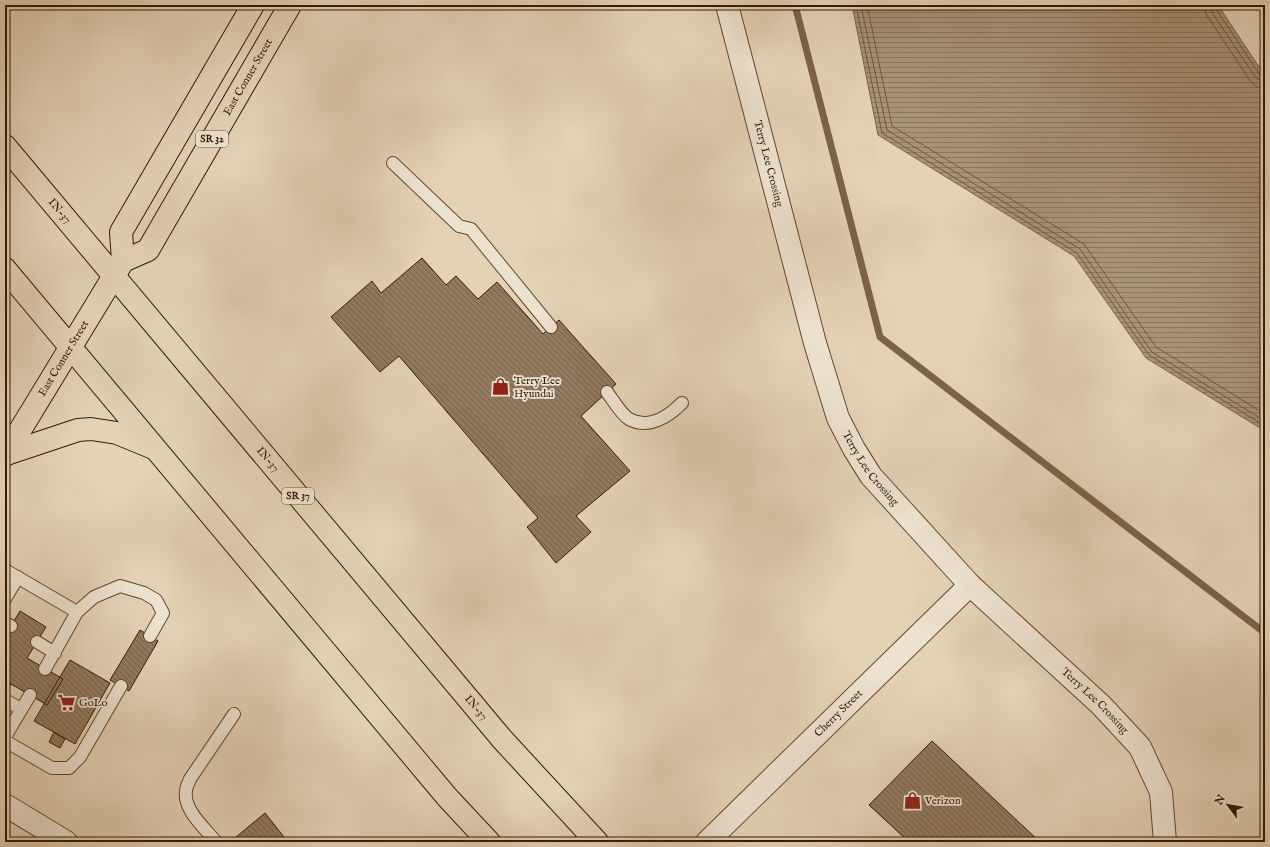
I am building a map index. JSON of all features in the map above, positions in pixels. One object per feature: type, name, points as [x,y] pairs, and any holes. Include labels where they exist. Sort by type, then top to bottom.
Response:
[{"type":"main road","name":"SR 32","points":[[118,269],[121,232],[253,5]]},
{"type":"main road","name":"East Conner Street","points":[[5,455],[118,269],[148,250],[290,5]]},
{"type":"main road","name":"IN-37","points":[[5,146],[118,269],[502,739],[597,842]]},
{"type":"main road","points":[[5,269],[447,797],[488,842]]},
{"type":"main road","points":[[5,455],[78,430],[91,429],[117,433],[154,448]]},
{"type":"main road","points":[[447,797],[496,842]]},
{"type":"street","name":"Terry Lee Crossing","points":[[727,5],[815,343],[838,418],[854,449],[870,476],[970,585],[1101,704],[1140,747],[1161,792],[1165,842]]},
{"type":"street","name":"Cherry Street","points":[[707,842],[970,585]]},
{"type":"street","points":[[5,805],[66,842]]},
{"type":"lane","points":[[394,163],[459,226],[471,229],[550,327]]},
{"type":"lane","points":[[607,392],[629,418],[642,422],[658,421],[671,414],[682,403]]},
{"type":"lane","points":[[5,570],[77,612]]},
{"type":"lane","points":[[5,598],[18,577]]},
{"type":"lane","points":[[45,669],[77,612],[94,597],[120,586],[144,593],[156,600],[163,613],[150,636]]},
{"type":"lane","points":[[37,642],[54,653]]},
{"type":"lane","points":[[5,741],[52,768],[69,768],[80,757],[121,686]]},
{"type":"lane","points":[[5,737],[30,695]]},
{"type":"lane","points":[[5,700],[21,710]]},
{"type":"lane","points":[[216,842],[192,813],[186,802],[186,790],[190,779],[234,714]]},
{"type":"water","points":[[852,5],[1218,5],[1265,76],[1265,431],[1146,358],[1074,256],[878,135]]},
{"type":"building","points":[[422,258],[446,285],[456,276],[478,299],[497,282],[543,334],[559,320],[616,384],[581,416],[630,471],[576,516],[591,532],[556,563],[527,527],[538,518],[399,356],[380,372],[331,317],[372,281],[381,293]]},
{"type":"building","points":[[20,611],[46,627],[27,658],[63,679],[47,705],[11,684],[5,694],[5,636]]},
{"type":"building","points":[[140,630],[158,641],[129,691],[110,680]]},
{"type":"building","points":[[70,660],[110,683],[75,744],[34,721]]},
{"type":"building","points":[[54,732],[65,739],[60,748],[49,742]]},
{"type":"building","points":[[932,741],[1040,842],[909,842],[869,805]]},
{"type":"building","points":[[265,813],[288,842],[230,842]]},
{"type":"waterway","points":[[795,5],[880,337],[1265,633]]},
{"type":"place","name":"Terry Lee Hyundai","points":[[501,387]]},
{"type":"place","name":"GoLo","points":[[66,703]]},
{"type":"place","name":"Verizon","points":[[912,801]]}]
